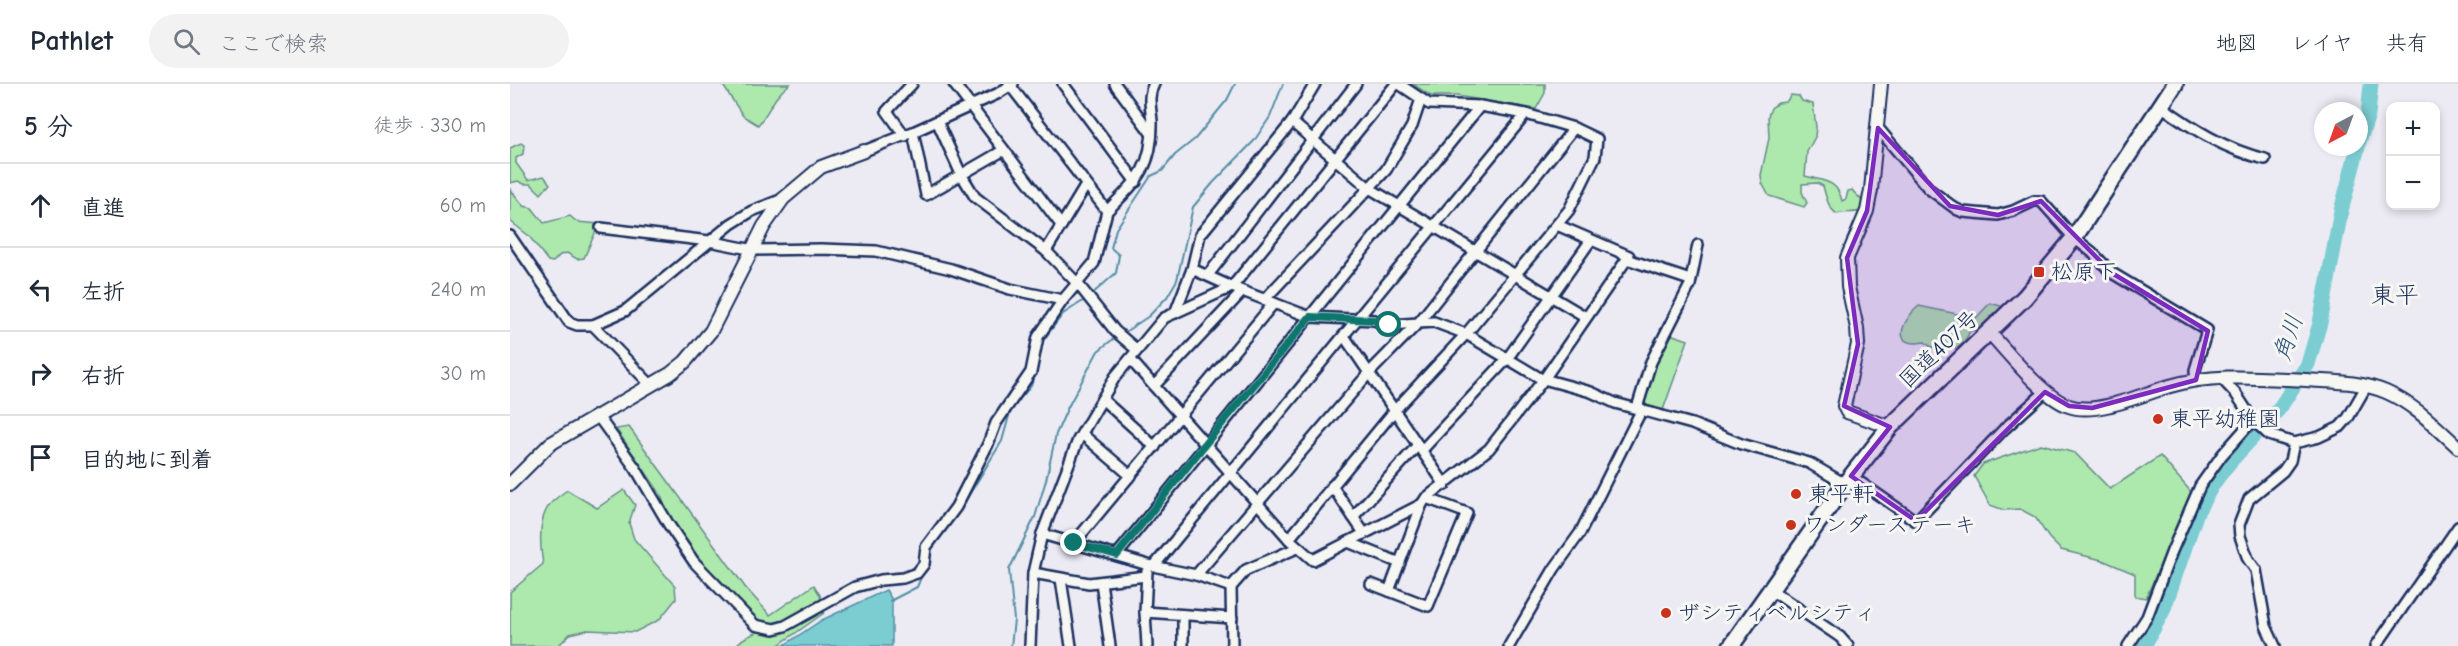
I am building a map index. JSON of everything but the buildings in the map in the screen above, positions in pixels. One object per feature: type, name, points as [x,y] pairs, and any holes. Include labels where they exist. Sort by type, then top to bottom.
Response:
[{"type":"highway","name":"国道407号","points":[[1731,646],[1848,480],[1890,427],[2025,297],[2073,238],[2175,84]]},
{"type":"street","points":[[912,84],[887,111],[909,134],[926,195],[1004,150]]},
{"type":"street","points":[[954,84],[1061,225]]},
{"type":"street","points":[[1062,84],[1136,182]]},
{"type":"street","points":[[1115,84],[1151,133]]},
{"type":"street","points":[[597,415],[636,469],[694,562],[755,625],[774,629],[855,587],[917,573],[924,564],[926,547],[956,507],[988,444],[996,423],[1031,372],[1038,337],[1063,300],[1094,263],[1107,211],[1136,182],[1146,167],[1151,133],[1150,94],[1154,84]]},
{"type":"street","points":[[1175,313],[1192,269],[1200,235],[1292,122],[1315,84]]},
{"type":"street","points":[[1208,276],[1356,84]]},
{"type":"street","points":[[1030,646],[1033,573],[1042,534],[1082,434],[1102,399],[1130,359],[1164,318],[1232,287],[1398,84],[1429,104],[1480,106],[1526,114],[1574,128],[1596,139],[1595,157],[1579,194],[1557,225],[1466,334],[1395,410],[1289,539]]},
{"type":"street","points":[[1881,84],[1878,128],[1867,212],[1847,258],[1848,287],[1858,344],[1844,406],[1847,412],[1890,427]]},
{"type":"street","points":[[510,484],[550,444],[685,362],[711,331],[754,250],[764,226],[783,199],[820,167],[909,134],[1011,85],[1107,211]]},
{"type":"street","points":[[1074,543],[1180,416],[1269,301],[1386,170],[1412,126],[1421,99]]},
{"type":"street","points":[[1117,555],[1480,106]]},
{"type":"street","points":[[2161,106],[2189,127],[2246,154],[2265,159]]},
{"type":"street","points":[[1147,646],[1146,576],[1151,565],[1231,472],[1526,114]]},
{"type":"street","points":[[937,121],[961,174],[975,197],[1046,251],[1078,284],[1115,331],[1137,350]]},
{"type":"street","points":[[1292,122],[1369,188],[1586,317]]},
{"type":"street","points":[[1196,575],[1369,373],[1419,322],[1574,128]]},
{"type":"street","points":[[1878,128],[1929,189],[1950,206],[1963,212],[1998,215],[2038,200],[2044,202],[2073,238],[2123,281],[2207,330],[2195,370],[2196,380]]},
{"type":"street","points":[[1046,251],[1086,185]]},
{"type":"street","points":[[510,236],[569,322],[577,325],[592,325],[625,311],[731,224],[753,211],[783,199]]},
{"type":"street","points":[[1130,359],[1297,548],[1313,560],[1424,501],[1445,485],[1489,449],[1544,379],[1629,256],[1557,225]]},
{"type":"street","points":[[601,228],[710,241],[754,250],[876,251],[951,268],[1010,289],[1063,300]]},
{"type":"street","points":[[1353,517],[1507,359],[1591,240]]},
{"type":"street","points":[[1509,646],[1554,568],[1580,533],[1628,441],[1651,362],[1690,285],[1698,245]]},
{"type":"street","points":[[1627,259],[1690,280]]},
{"type":"street","points":[[1192,269],[1242,292],[1310,317],[1358,319],[1389,325],[1434,321],[1466,334],[1544,379],[1568,385],[1615,403],[1692,424],[1742,444],[1809,463],[1848,480],[1916,520],[2004,429],[2046,391]]},
{"type":"street","points":[[1154,386],[1242,292]]},
{"type":"street","points":[[592,325],[650,384]]},
{"type":"street","points":[[1989,332],[2046,391],[2069,406],[2092,408],[2196,380],[2220,377],[2351,382],[2386,392],[2407,403],[2456,441]]},
{"type":"street","points":[[1344,336],[1445,485]]},
{"type":"street","points":[[2220,377],[2236,394],[2253,421],[2269,435],[2295,443],[2319,437],[2340,427],[2348,418],[2367,385]]},
{"type":"street","points":[[1102,399],[1155,447]]},
{"type":"street","points":[[2128,646],[2147,617],[2200,486],[2222,454],[2253,421]]},
{"type":"street","points":[[1082,434],[1131,476]]},
{"type":"street","points":[[2275,646],[2261,603],[2256,570],[2248,559],[2238,525],[2249,499],[2283,471],[2290,461],[2295,443]]},
{"type":"street","points":[[1332,486],[1364,533]]},
{"type":"street","points":[[1389,591],[1424,501]]},
{"type":"street","points":[[1371,584],[1428,606],[1467,513],[1424,501]]},
{"type":"street","points":[[2376,646],[2458,527]]},
{"type":"street","points":[[1042,534],[1151,565],[1196,575],[1231,587]]},
{"type":"street","points":[[1348,542],[1400,563]]},
{"type":"street","points":[[1232,646],[1231,587],[1246,570],[1297,548]]},
{"type":"street","points":[[1033,573],[1089,583],[1146,576]]},
{"type":"street","points":[[1061,579],[1071,646]]},
{"type":"street","points":[[1101,582],[1110,646]]},
{"type":"street","points":[[1772,590],[1840,637],[1848,646]]},
{"type":"street","points":[[1145,612],[1232,618]]},
{"type":"street","points":[[1183,615],[1183,646]]},
{"type":"highlighted area","points":[[1878,128],[1950,206],[1998,215],[2041,201],[2112,273],[2208,331],[2196,380],[2092,408],[2069,406],[2045,392],[1916,521],[1851,476],[1890,427],[1844,406],[1858,344],[1847,258],[1867,211]]},
{"type":"green space","points":[[722,84],[790,84],[776,99],[758,125],[743,116]]},
{"type":"green space","points":[[1413,84],[1545,84],[1545,93],[1536,109],[1457,96],[1431,96]]},
{"type":"green space","points":[[1791,95],[1799,96],[1802,101],[1813,104],[1815,137],[1807,152],[1805,176],[1833,185],[1842,201],[1846,199],[1848,191],[1852,190],[1861,199],[1863,207],[1861,211],[1837,214],[1829,205],[1823,186],[1817,183],[1802,184],[1802,192],[1807,203],[1804,207],[1769,196],[1762,183],[1761,175],[1769,138],[1768,116],[1771,108],[1778,103],[1786,102]]},
{"type":"green space","points":[[521,143],[524,145],[523,154],[516,158],[516,163],[528,180],[544,176],[550,184],[541,194],[531,184],[518,181],[510,183],[510,148]]},
{"type":"green space","points":[[510,189],[524,206],[532,208],[544,223],[570,216],[577,222],[599,224],[584,258],[577,259],[567,253],[560,255],[553,262],[548,261],[529,236],[510,221]]},
{"type":"green space","points":[[1990,303],[2001,306],[2001,309],[1977,330],[1970,331],[1959,347],[1938,349],[1925,342],[1915,343],[1903,338],[1903,327],[1906,321],[1919,306],[1976,318]]},
{"type":"green space","points":[[1670,334],[1688,340],[1663,410],[1643,405],[1656,363]]},
{"type":"green space","points":[[629,427],[745,587],[770,615],[814,585],[820,595],[824,613],[777,646],[735,646],[757,632],[750,613],[724,588],[669,517],[660,493],[616,429]]},
{"type":"green space","points":[[2041,444],[2075,453],[2110,489],[2160,456],[2191,492],[2146,598],[2135,596],[2135,574],[2102,560],[2061,550],[2049,538],[2035,517],[2020,509],[2004,510],[1990,505],[1974,476],[1983,464]]},
{"type":"green space","points":[[567,490],[597,508],[624,490],[635,505],[629,523],[634,539],[675,586],[676,599],[659,620],[635,632],[587,630],[570,634],[558,646],[510,646],[510,592],[543,564],[541,540],[544,515],[552,502]]},
{"type":"water","points":[[886,590],[892,600],[892,646],[783,646],[822,620]]},
{"type":"waterway","points":[[1091,295],[1116,273],[1119,255],[1111,248],[1116,229],[1151,176],[1162,171],[1175,155],[1195,139],[1227,100],[1235,84]]},
{"type":"waterway","points":[[1122,334],[1149,316],[1167,297],[1177,280],[1193,207],[1254,141],[1270,117],[1283,84]]},
{"type":"waterway","name":"角川","points":[[2368,115],[2371,84]]},
{"type":"waterway","name":"角川","points":[[2144,646],[2163,611],[2197,512],[2213,484],[2229,463],[2279,409],[2308,364],[2320,323],[2341,211],[2356,156]]},
{"type":"waterway","points":[[945,529],[961,508],[1002,441],[1011,409],[1031,386],[1037,370],[1042,342],[1063,314],[1086,299]]},
{"type":"waterway","points":[[1011,646],[1014,620],[1009,570],[1035,517],[1056,434],[1068,407],[1098,351],[1117,336]]},
{"type":"waterway","points":[[929,556],[933,545]]},
{"type":"waterway","points":[[890,601],[917,587],[924,570]]},
{"type":"place","name":"松原下","points":[[2039,272]]},
{"type":"place","name":"東平幼稚園","points":[[2158,419]]},
{"type":"place","name":"東平軒","points":[[1796,494]]},
{"type":"place","name":"ワンダーステーキ","points":[[1791,525]]},
{"type":"place","name":"ザシティベルシティ","points":[[1666,613]]},
{"type":"district","name":"東平","points":[[2395,295]]},
{"type":"route","points":[[1074,543],[1117,555],[1310,317],[1374,320],[1389,325]]}]
